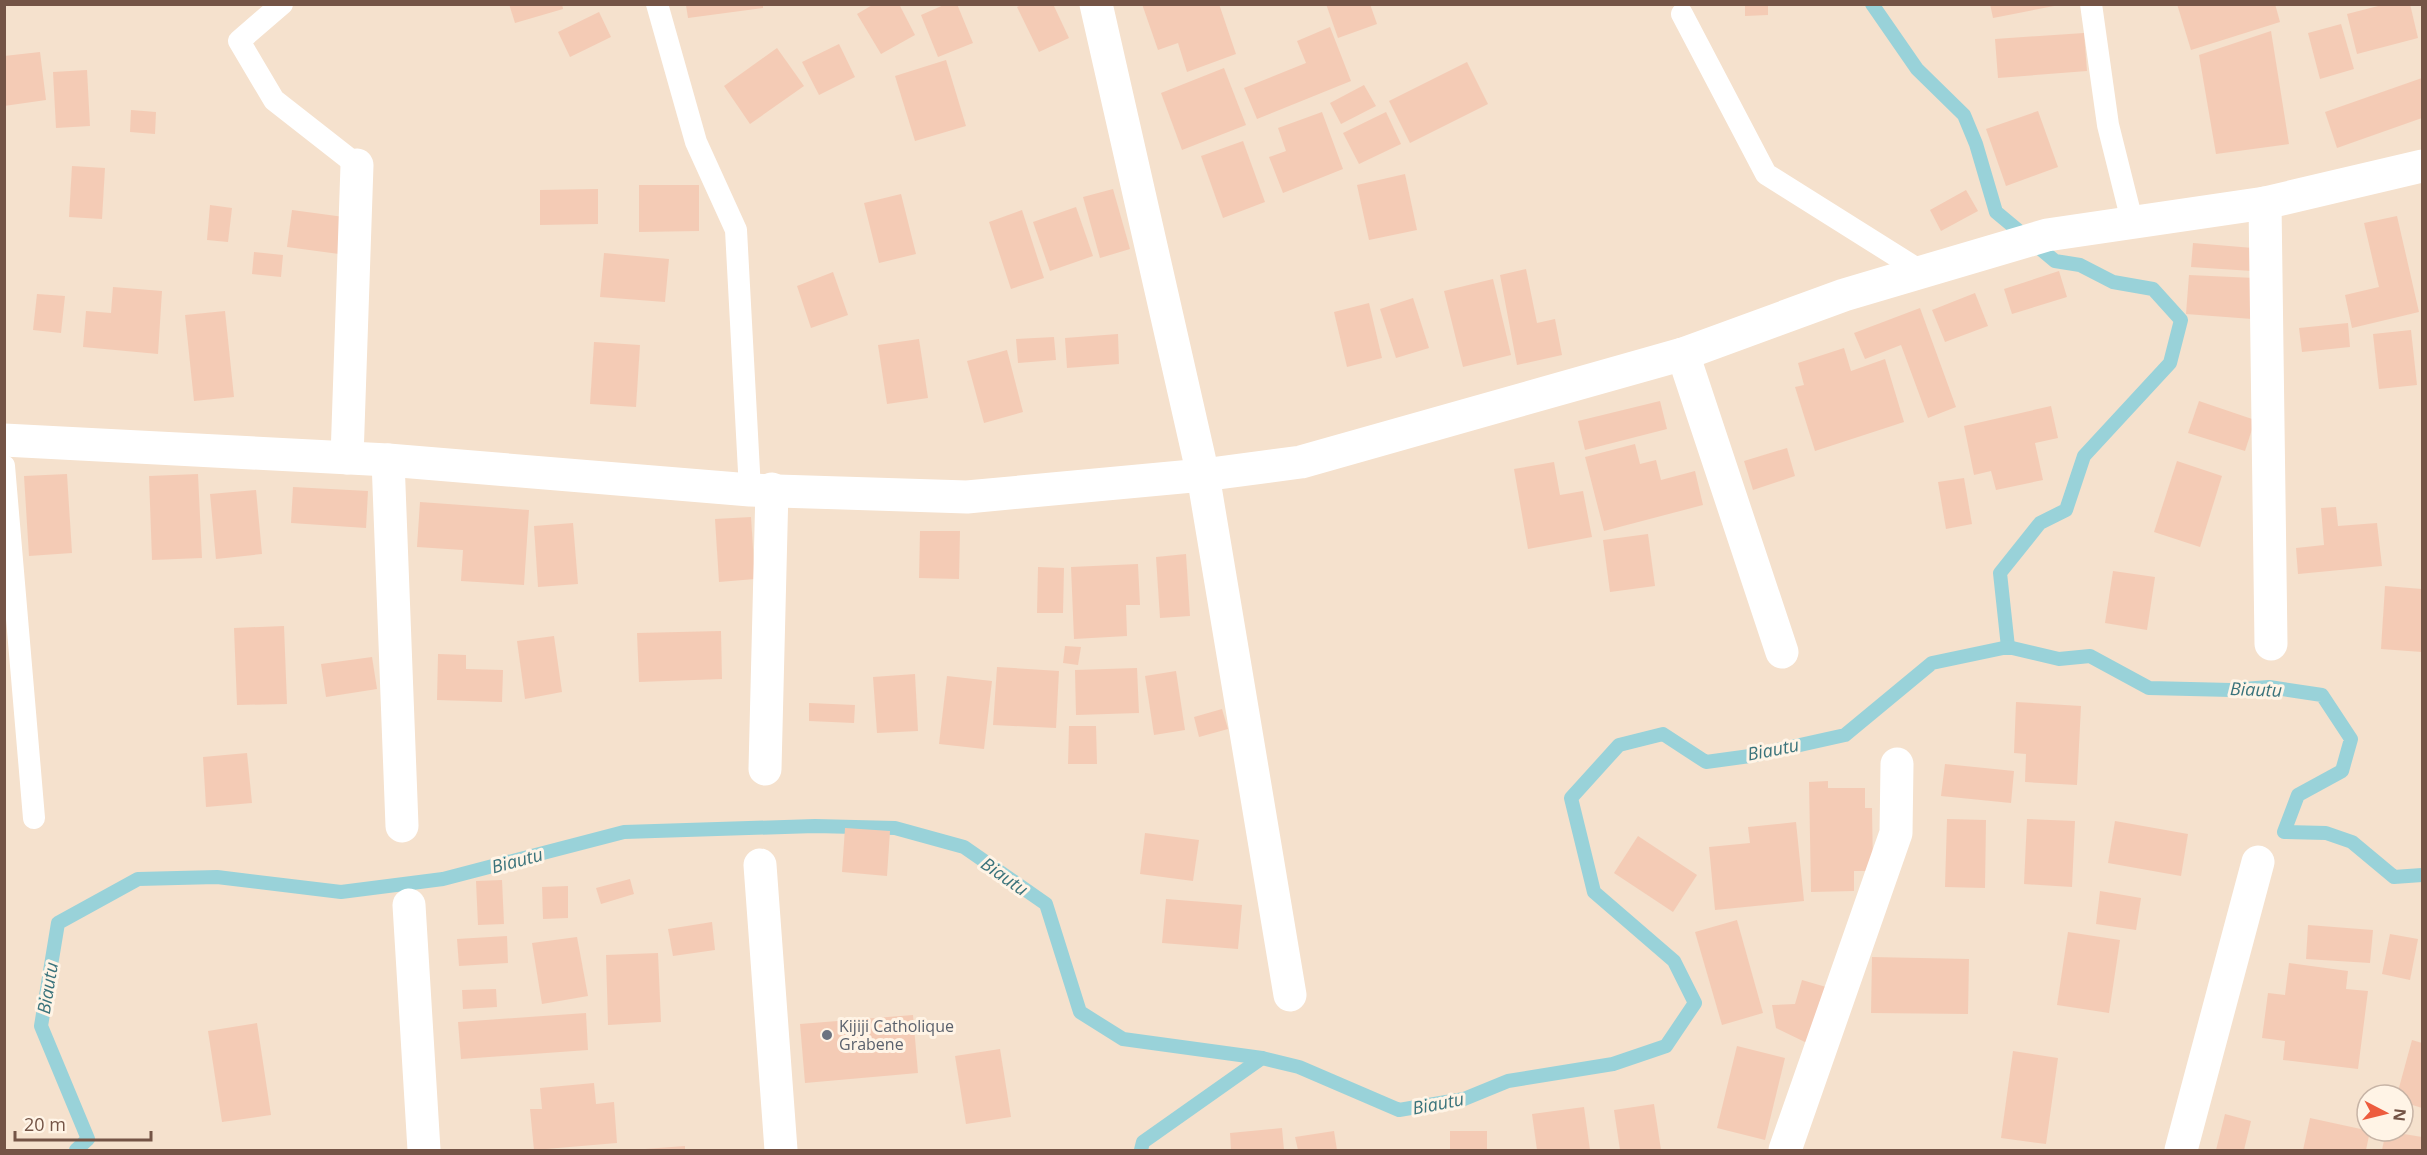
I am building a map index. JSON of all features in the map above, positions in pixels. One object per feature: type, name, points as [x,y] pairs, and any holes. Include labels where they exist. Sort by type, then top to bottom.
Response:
[{"type":"street","points":[[1096,4],[1203,475],[1290,995]]},
{"type":"street","points":[[347,458],[357,165]]},
{"type":"street","points":[[4,440],[388,460],[761,489],[967,497],[1203,475],[1301,462],[1683,354],[1844,294],[2047,235],[2265,203],[2422,166]]},
{"type":"street","points":[[2265,203],[2271,644]]},
{"type":"street","points":[[1683,354],[1782,652]]},
{"type":"street","points":[[388,460],[402,826]]},
{"type":"street","points":[[761,489],[765,769]]},
{"type":"street","points":[[1785,1150],[1896,833],[1897,764]]},
{"type":"street","points":[[2181,1150],[2258,862]]},
{"type":"street","points":[[760,865],[781,1150]]},
{"type":"street","points":[[409,905],[424,1150]]},
{"type":"lane","points":[[282,4],[240,41],[274,100],[357,165]]},
{"type":"lane","points":[[657,4],[696,142],[736,230],[761,489]]},
{"type":"lane","points":[[2091,4],[2108,125],[2132,221]]},
{"type":"lane","points":[[1682,14],[1766,174],[1922,272]]},
{"type":"lane","points":[[4,466],[34,818]]},
{"type":"shaded area","points":[[5,5],[2422,5],[2422,1150],[5,1150]]},
{"type":"building","points":[[509,4],[562,4],[563,9],[515,23]]},
{"type":"building","points":[[874,4],[899,4],[915,35],[881,54],[857,14]]},
{"type":"building","points":[[946,4],[957,4],[973,43],[938,57],[921,15]]},
{"type":"building","points":[[1023,4],[1053,4],[1069,38],[1039,52],[1017,7]]},
{"type":"building","points":[[1142,4],[1219,4],[1236,54],[1187,72],[1178,43],[1158,50]]},
{"type":"building","points":[[1326,4],[1370,4],[1377,24],[1338,38]]},
{"type":"building","points":[[1745,4],[1768,4],[1768,15],[1745,16]]},
{"type":"building","points":[[1990,4],[2054,4],[2054,6],[1993,18]]},
{"type":"building","points":[[2177,4],[2275,4],[2280,22],[2191,50]]},
{"type":"building","points":[[2386,4],[2410,4],[2418,38],[2357,54],[2347,14]]},
{"type":"building","points":[[686,5],[763,5],[763,8],[688,18]]},
{"type":"building","points":[[599,12],[611,37],[570,57],[558,32]]},
{"type":"building","points":[[2341,24],[2354,69],[2320,79],[2308,33]]},
{"type":"building","points":[[1330,27],[1351,81],[1257,119],[1244,88],[1306,63],[1297,41]]},
{"type":"building","points":[[2271,31],[2289,144],[2216,154],[2199,55]]},
{"type":"building","points":[[2084,33],[2087,71],[1998,78],[1995,39]]},
{"type":"building","points":[[839,44],[855,77],[819,95],[802,62]]},
{"type":"building","points":[[777,48],[804,86],[750,124],[724,86]]},
{"type":"building","points":[[40,52],[46,100],[4,106],[4,56]]},
{"type":"building","points":[[946,60],[966,126],[915,141],[895,76]]},
{"type":"building","points":[[1467,62],[1488,104],[1410,143],[1389,101]]},
{"type":"building","points":[[1224,68],[1246,125],[1182,150],[1161,93]]},
{"type":"building","points":[[87,70],[90,126],[56,128],[53,72]]},
{"type":"building","points":[[2422,78],[2422,118],[2337,148],[2325,112]]},
{"type":"building","points":[[1364,85],[1376,106],[1341,124],[1330,103]]},
{"type":"building","points":[[131,110],[156,112],[155,134],[130,132]]},
{"type":"building","points":[[2038,111],[2058,167],[2006,186],[1986,129]]},
{"type":"building","points":[[1322,112],[1343,169],[1283,193],[1269,157],[1286,151],[1278,128]]},
{"type":"building","points":[[1386,112],[1401,144],[1359,164],[1343,133]]},
{"type":"building","points":[[1243,141],[1265,202],[1223,218],[1201,156]]},
{"type":"building","points":[[72,166],[105,168],[102,219],[69,217]]},
{"type":"building","points":[[1405,174],[1417,230],[1369,240],[1357,185]]},
{"type":"building","points":[[639,185],[699,185],[699,231],[639,232]]},
{"type":"building","points":[[598,189],[598,224],[540,225],[540,190]]},
{"type":"building","points":[[1113,189],[1130,249],[1100,258],[1083,197]]},
{"type":"building","points":[[1966,190],[1978,211],[1941,231],[1930,210]]},
{"type":"building","points":[[901,194],[916,254],[879,263],[864,203]]},
{"type":"building","points":[[210,205],[232,208],[228,242],[207,240]]},
{"type":"building","points":[[1076,207],[1093,256],[1050,271],[1033,222]]},
{"type":"building","points":[[292,210],[344,217],[339,254],[287,247]]},
{"type":"building","points":[[1022,210],[1044,278],[1011,289],[989,222]]},
{"type":"building","points":[[2397,216],[2419,312],[2352,328],[2345,295],[2379,287],[2364,223]]},
{"type":"building","points":[[2193,243],[2253,248],[2252,271],[2191,267]]},
{"type":"building","points":[[254,252],[283,255],[281,277],[252,274]]},
{"type":"building","points":[[604,253],[669,259],[665,302],[600,297]]},
{"type":"building","points":[[1526,269],[1537,323],[1555,319],[1562,355],[1517,365],[1500,275]]},
{"type":"building","points":[[2059,271],[2067,297],[2012,314],[2004,289]]},
{"type":"building","points":[[833,272],[848,315],[811,328],[797,286]]},
{"type":"building","points":[[2189,275],[2255,278],[2252,319],[2186,314]]},
{"type":"building","points":[[1493,279],[1511,355],[1463,367],[1444,291]]},
{"type":"building","points":[[113,287],[162,291],[158,354],[83,347],[86,311],[111,313]]},
{"type":"building","points":[[1975,293],[1988,326],[1945,342],[1932,310]]},
{"type":"building","points":[[37,294],[65,296],[61,333],[33,330]]},
{"type":"building","points":[[1413,298],[1429,348],[1396,358],[1380,309]]},
{"type":"building","points":[[1369,303],[1382,358],[1347,367],[1334,312]]},
{"type":"building","points":[[1920,308],[1956,407],[1928,418],[1901,345],[1865,359],[1854,333]]},
{"type":"building","points":[[225,311],[234,397],[194,401],[185,315]]},
{"type":"building","points":[[2348,323],[2350,347],[2302,352],[2299,328]]},
{"type":"building","points":[[2411,330],[2417,385],[2379,389],[2373,334]]},
{"type":"building","points":[[1118,334],[1119,364],[1067,368],[1065,338]]},
{"type":"building","points":[[1054,337],[1056,360],[1018,363],[1016,339]]},
{"type":"building","points":[[919,339],[928,398],[887,404],[878,345]]},
{"type":"building","points":[[594,342],[640,345],[636,407],[590,404]]},
{"type":"building","points":[[1844,348],[1851,371],[1885,359],[1904,422],[1815,451],[1795,387],[1804,385],[1798,363]]},
{"type":"building","points":[[1007,350],[1023,412],[984,423],[967,361]]},
{"type":"building","points":[[1660,401],[1667,429],[1585,450],[1578,421]]},
{"type":"building","points":[[2199,401],[2255,420],[2245,451],[2188,433]]},
{"type":"building","points":[[2051,406],[2058,438],[2035,443],[2043,480],[1996,490],[1991,471],[1974,475],[1964,426]]},
{"type":"building","points":[[1635,444],[1640,464],[1656,460],[1661,480],[1695,471],[1703,505],[1604,531],[1585,457]]},
{"type":"building","points":[[1787,448],[1795,476],[1753,490],[1744,461]]},
{"type":"building","points":[[2177,461],[2222,476],[2200,547],[2154,532]]},
{"type":"building","points":[[1554,462],[1560,495],[1583,491],[1592,537],[1528,549],[1514,469]]},
{"type":"building","points":[[67,474],[72,553],[29,556],[24,476]]},
{"type":"building","points":[[198,474],[202,558],[152,560],[149,476]]},
{"type":"building","points":[[1964,478],[1972,524],[1946,529],[1938,482]]},
{"type":"building","points":[[293,487],[368,491],[366,528],[291,523]]},
{"type":"building","points":[[256,490],[262,554],[216,559],[210,494]]},
{"type":"building","points":[[420,502],[529,510],[524,585],[461,581],[463,550],[417,547]]},
{"type":"building","points":[[2336,507],[2338,526],[2377,523],[2382,566],[2298,574],[2296,548],[2324,545],[2321,508]]},
{"type":"building","points":[[751,517],[755,579],[719,582],[715,519]]},
{"type":"building","points":[[573,523],[578,584],[538,587],[534,526]]},
{"type":"building","points":[[920,531],[960,531],[959,579],[919,578]]},
{"type":"building","points":[[1648,534],[1655,586],[1610,592],[1603,540]]},
{"type":"building","points":[[1186,554],[1190,616],[1160,618],[1156,557]]},
{"type":"building","points":[[1138,564],[1140,605],[1126,605],[1127,636],[1074,639],[1071,567]]},
{"type":"building","points":[[1038,567],[1064,568],[1063,613],[1037,613]]},
{"type":"building","points":[[2113,571],[2155,577],[2147,630],[2105,623]]},
{"type":"building","points":[[2385,586],[2422,589],[2422,652],[2381,649]]},
{"type":"building","points":[[284,626],[287,704],[237,705],[234,628]]},
{"type":"building","points":[[721,631],[722,679],[639,682],[637,633]]},
{"type":"building","points":[[554,636],[562,692],[525,699],[517,641]]},
{"type":"building","points":[[1065,646],[1081,647],[1078,665],[1063,663]]},
{"type":"building","points":[[438,654],[466,655],[466,669],[503,670],[502,702],[437,700]]},
{"type":"building","points":[[372,657],[377,689],[326,697],[321,664]]},
{"type":"building","points":[[997,667],[1059,671],[1056,728],[993,725]]},
{"type":"building","points":[[1137,668],[1139,713],[1076,715],[1075,670]]},
{"type":"building","points":[[1176,671],[1185,730],[1154,735],[1145,676]]},
{"type":"building","points":[[915,674],[918,731],[877,733],[873,677]]},
{"type":"building","points":[[947,676],[992,681],[984,749],[939,744]]},
{"type":"building","points":[[2016,702],[2081,706],[2077,785],[2025,782],[2026,754],[2014,753]]},
{"type":"building","points":[[809,703],[855,705],[854,723],[809,721]]},
{"type":"building","points":[[1222,709],[1228,729],[1199,737],[1194,717]]},
{"type":"building","points":[[1069,726],[1096,726],[1097,764],[1068,764]]},
{"type":"building","points":[[247,753],[252,803],[206,807],[203,757]]},
{"type":"building","points":[[1945,764],[2014,771],[2011,803],[1941,796]]},
{"type":"building","points":[[1828,781],[1828,788],[1865,788],[1865,808],[1872,808],[1873,871],[1854,871],[1854,891],[1811,892],[1809,782]]},
{"type":"building","points":[[1947,819],[1986,820],[1985,888],[1945,887]]},
{"type":"building","points":[[2027,819],[2075,821],[2072,887],[2024,884]]},
{"type":"building","points":[[2115,821],[2188,834],[2181,876],[2108,863]]},
{"type":"building","points":[[1796,822],[1804,901],[1715,910],[1709,847],[1750,843],[1748,827]]},
{"type":"building","points":[[845,828],[890,831],[887,876],[842,872]]},
{"type":"building","points":[[1145,833],[1199,840],[1193,881],[1140,874]]},
{"type":"building","points":[[1638,836],[1697,875],[1673,912],[1614,873]]},
{"type":"building","points":[[630,879],[634,894],[601,904],[596,888]]},
{"type":"building","points":[[502,880],[504,924],[478,925],[476,881]]},
{"type":"building","points":[[568,886],[568,918],[543,919],[542,887]]},
{"type":"building","points":[[2100,891],[2141,898],[2136,930],[2096,924]]},
{"type":"building","points":[[1166,899],[1242,905],[1238,949],[1162,943]]},
{"type":"building","points":[[1737,920],[1763,1013],[1722,1025],[1695,932]]},
{"type":"building","points":[[712,922],[715,950],[673,956],[668,929]]},
{"type":"building","points":[[2308,925],[2373,930],[2370,963],[2306,959]]},
{"type":"building","points":[[2068,932],[2120,940],[2109,1013],[2057,1005]]},
{"type":"building","points":[[2390,934],[2418,939],[2410,980],[2382,974]]},
{"type":"building","points":[[507,936],[508,963],[459,966],[457,939]]},
{"type":"building","points":[[577,937],[588,996],[542,1004],[532,943]]},
{"type":"building","points":[[658,953],[661,1022],[608,1025],[606,955]]},
{"type":"building","points":[[1872,957],[1969,959],[1968,1014],[1871,1013]]},
{"type":"building","points":[[2289,963],[2348,971],[2346,989],[2368,991],[2358,1069],[2283,1060],[2285,1041],[2262,1038],[2268,993],[2285,995]]},
{"type":"building","points":[[1802,980],[1833,989],[1809,1044],[1776,1028],[1772,1005],[1795,1004]]},
{"type":"building","points":[[496,989],[497,1007],[463,1009],[462,990]]},
{"type":"building","points":[[586,1013],[588,1050],[461,1059],[458,1022]]},
{"type":"building","points":[[913,1015],[918,1073],[805,1083],[800,1024]]},
{"type":"building","points":[[257,1023],[271,1115],[222,1122],[208,1031]]},
{"type":"building","points":[[2412,1040],[2422,1043],[2422,1108],[2415,1106],[2415,1083],[2400,1083]]},
{"type":"building","points":[[1737,1046],[1785,1058],[1765,1140],[1717,1128]]},
{"type":"building","points":[[1000,1049],[1011,1117],[966,1124],[955,1056]]},
{"type":"building","points":[[2013,1051],[2058,1058],[2046,1144],[2001,1138]]},
{"type":"building","points":[[594,1083],[596,1104],[614,1102],[617,1143],[534,1150],[530,1109],[542,1109],[540,1088]]},
{"type":"building","points":[[1654,1104],[1661,1150],[1620,1150],[1614,1110]]},
{"type":"building","points":[[1584,1107],[1590,1150],[1537,1150],[1532,1114]]},
{"type":"building","points":[[2225,1114],[2251,1121],[2244,1150],[2216,1150]]},
{"type":"building","points":[[2310,1118],[2355,1128],[2355,1143],[2367,1143],[2366,1150],[2303,1150]]},
{"type":"building","points":[[1282,1128],[1284,1150],[1231,1150],[1230,1133]]},
{"type":"building","points":[[1334,1131],[1337,1150],[1298,1150],[1295,1137]]},
{"type":"building","points":[[1450,1131],[1487,1131],[1487,1150],[1450,1150]]},
{"type":"building","points":[[2415,1136],[2422,1137],[2422,1150],[2382,1150],[2383,1143],[2415,1143]]},
{"type":"building","points":[[685,1146],[685,1150],[645,1150],[645,1149]]},
{"type":"waterway","points":[[1872,4],[1917,69],[1964,115],[1976,144],[1996,212],[2055,261],[2080,265],[2113,282],[2153,289],[2181,320],[2170,363],[2084,456],[2066,510],[2040,523],[2000,573],[2008,647]]},
{"type":"waterway","name":"Biautu","points":[[76,1150],[88,1139],[41,1026],[58,923],[138,879],[217,877],[341,892],[443,879],[624,832],[815,826],[895,828],[964,847],[1046,904],[1080,1012],[1123,1039],[1262,1058],[1299,1067],[1399,1110],[1464,1099],[1508,1081],[1613,1064],[1666,1046],[1695,1003],[1674,961],[1594,892],[1571,798],[1619,745],[1663,734],[1706,762],[1750,756],[1845,735],[1932,663],[2008,647],[2059,659],[2090,656],[2149,688],[2231,690],[2269,687],[2322,695],[2351,739],[2342,771],[2298,795],[2284,832],[2326,833],[2352,842],[2394,877],[2422,875]]},
{"type":"waterway","points":[[1141,1150],[1143,1142],[1262,1058]]},
{"type":"place","name":"Kijiji Catholique Grabene","points":[[827,1035]]}]
